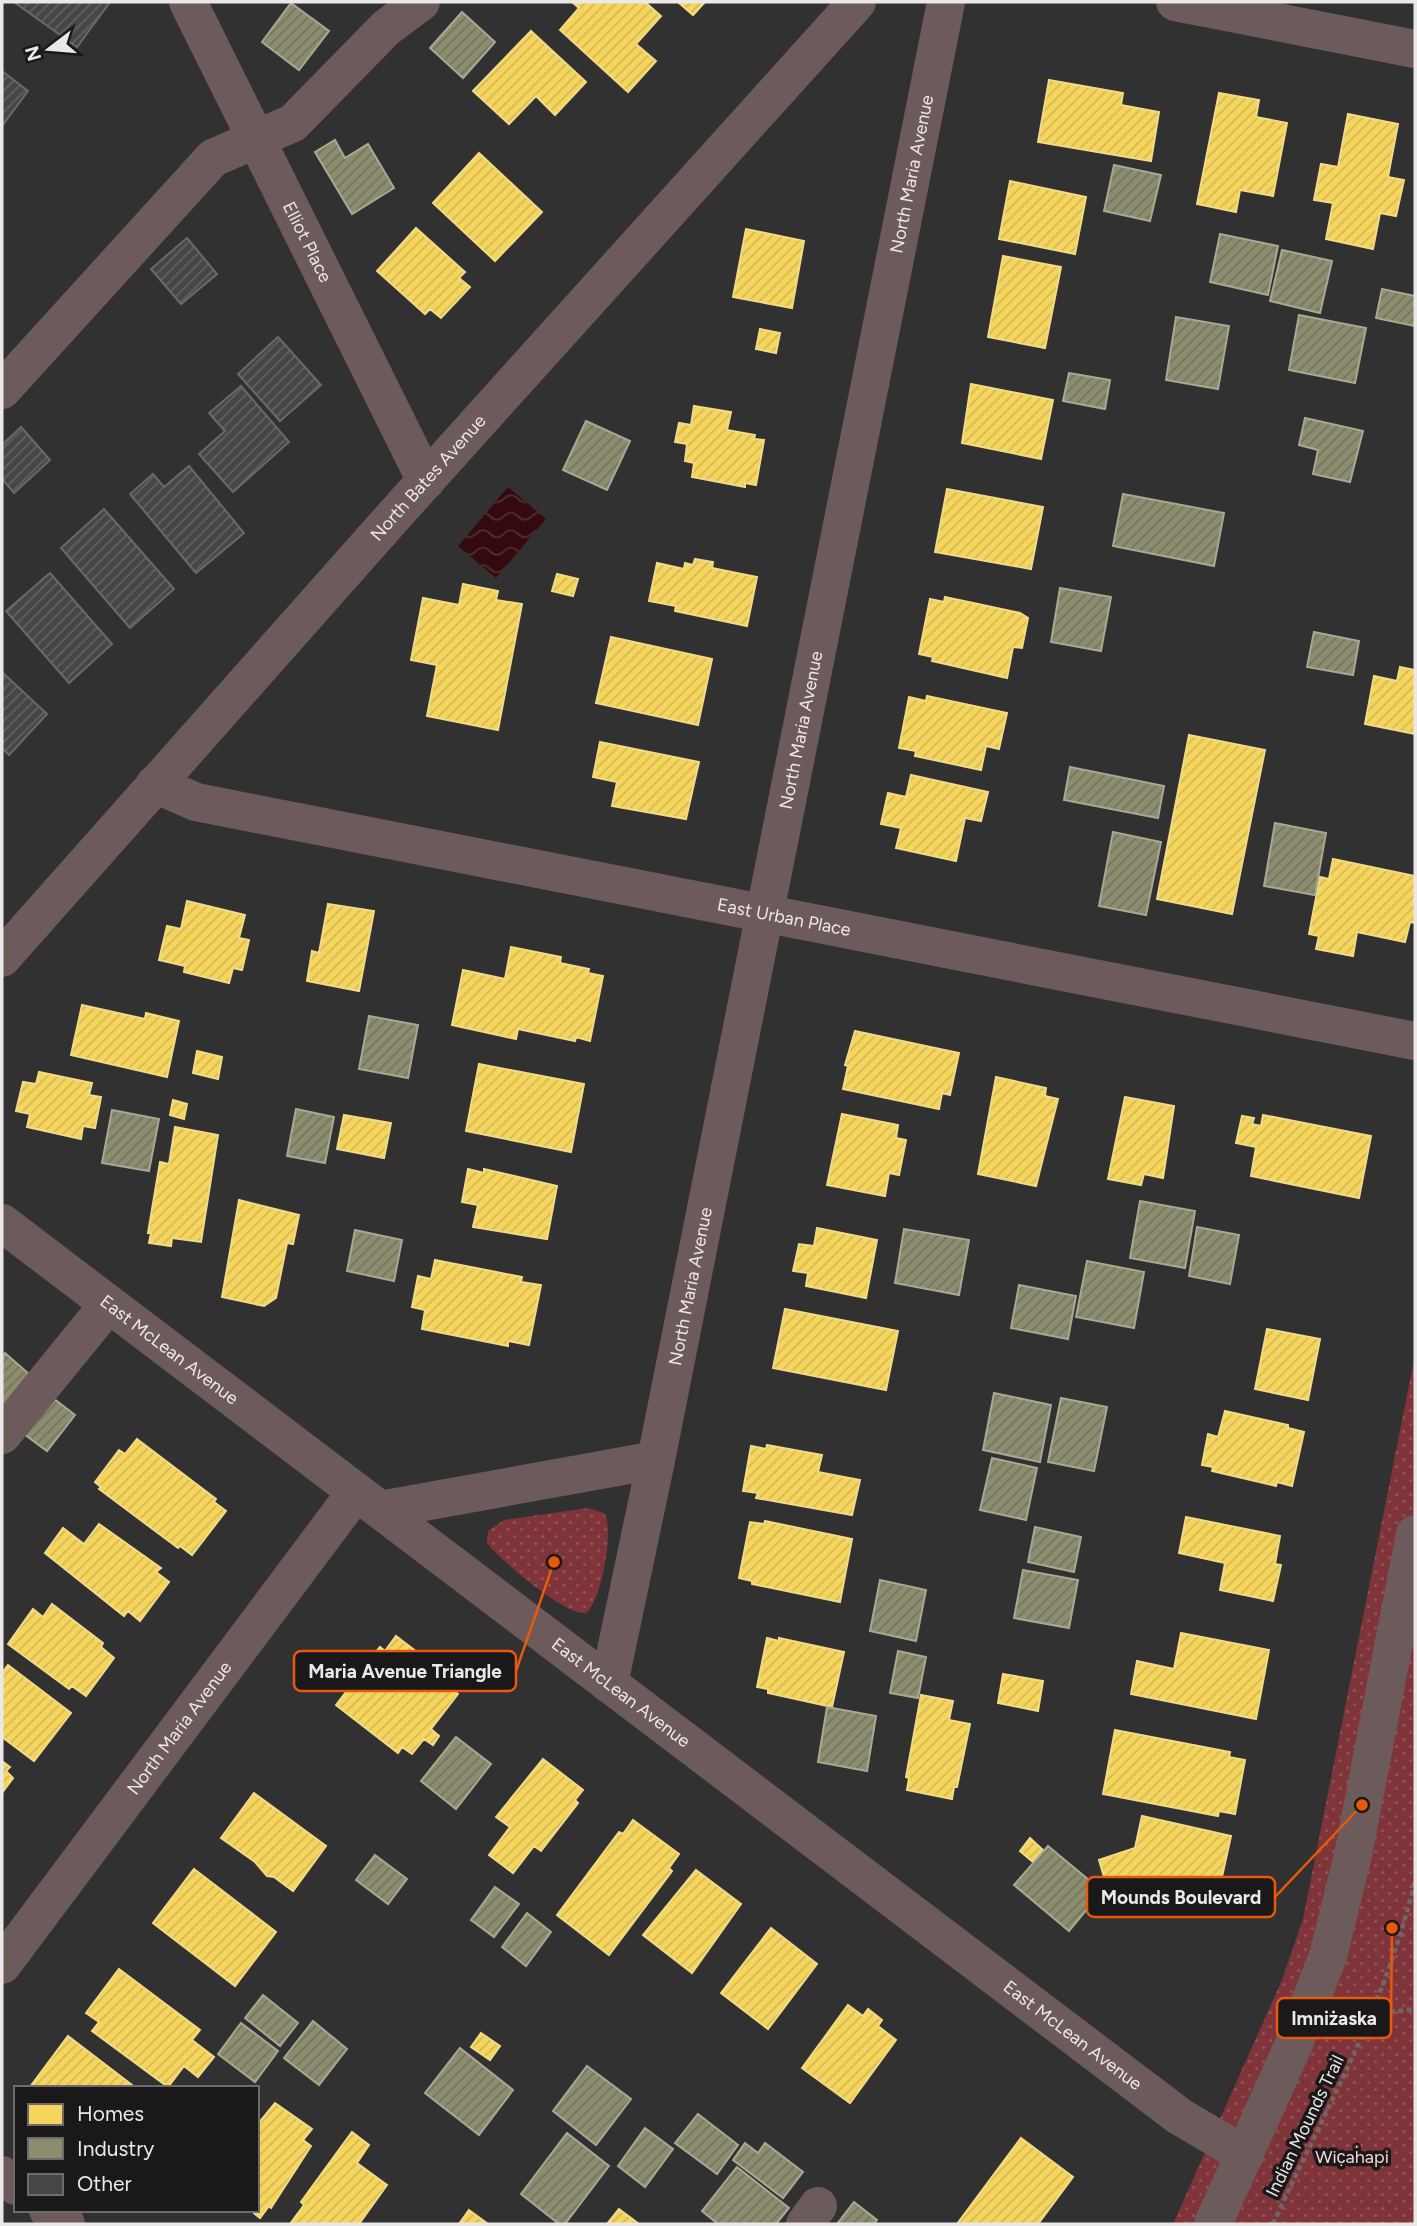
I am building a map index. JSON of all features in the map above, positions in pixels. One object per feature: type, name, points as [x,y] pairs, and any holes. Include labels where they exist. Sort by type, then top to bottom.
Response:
[{"type":"street","name":"Elliot Place","points":[[188,2],[426,481]]},
{"type":"street","points":[[2,390],[208,162],[223,151],[282,129],[301,117],[386,28],[421,2]]},
{"type":"street","name":"North Bates Avenue","points":[[2,958],[857,2]]},
{"type":"street","name":"North Maria Avenue","points":[[609,1684],[946,2]]},
{"type":"street","points":[[1175,2],[1415,49]]},
{"type":"street","name":"East Urban Place","points":[[155,784],[196,802],[1415,1041]]},
{"type":"street","name":"East McLean Avenue","points":[[2,1223],[1180,2116],[1245,2155]]},
{"type":"street","points":[[2,1435],[108,1305]]},
{"type":"street","points":[[368,1501],[656,1460]]},
{"type":"street","name":"North Maria Avenue","points":[[2,1965],[368,1501]]},
{"type":"street","points":[[1213,2224],[1318,1986],[1337,1926],[1415,1534]]},
{"type":"street","points":[[51,2212],[66,2224]]},
{"type":"path","name":"Indian Mounds Trail","points":[[1273,2224],[1374,2014],[1396,1954],[1415,1880]]},
{"type":"path","points":[[1374,2014],[1415,2009]]},
{"type":"green space","name":"Wic̣aḣapi","points":[[1415,1355],[1415,2224],[1173,2224],[1282,1980],[1303,1919]]},
{"type":"green space","points":[[588,1508],[604,1513],[608,1534],[601,1581],[592,1606],[586,1613],[576,1612],[549,1597],[505,1562],[487,1543],[488,1531],[504,1520]]},
{"type":"water","points":[[508,487],[546,519],[496,578],[458,546]]},
{"type":"building: Homes","points":[[572,2],[645,2],[661,16],[636,44],[656,61],[628,92],[560,30],[579,8]]},
{"type":"building: Homes","points":[[678,2],[705,2],[693,15]]},
{"type":"building: Homes","points":[[531,31],[586,82],[555,115],[536,96],[509,124],[473,91]]},
{"type":"building: Homes","points":[[1049,80],[1123,93],[1121,105],[1159,112],[1151,161],[1038,142]]},
{"type":"building: Homes","points":[[1219,93],[1259,100],[1256,117],[1287,123],[1273,196],[1240,190],[1236,212],[1197,204]]},
{"type":"building: Homes","points":[[1348,114],[1398,124],[1388,177],[1404,180],[1396,216],[1380,213],[1373,249],[1326,239],[1333,203],[1314,200],[1321,164],[1338,167]]},
{"type":"building: Homes","points":[[479,153],[542,212],[495,261],[433,203]]},
{"type":"building: Homes","points":[[1010,181],[1086,197],[1075,254],[999,239]]},
{"type":"building: Homes","points":[[416,228],[465,272],[459,278],[470,287],[441,318],[430,309],[425,314],[377,271]]},
{"type":"building: Homes","points":[[746,229],[804,241],[792,308],[733,297]]},
{"type":"building: Homes","points":[[1003,256],[1061,267],[1045,348],[988,337]]},
{"type":"building: Homes","points":[[760,329],[780,333],[776,353],[756,349]]},
{"type":"building: Homes","points":[[971,384],[1053,400],[1041,459],[962,443]]},
{"type":"building: Homes","points":[[694,406],[731,412],[727,430],[755,435],[754,439],[764,440],[756,485],[745,483],[745,487],[692,477],[694,463],[685,461],[687,444],[675,442],[679,423],[691,425]]},
{"type":"building: Homes","points":[[947,489],[1043,507],[1031,569],[935,552]]},
{"type":"building: Homes","points":[[695,559],[713,562],[712,568],[757,577],[747,626],[675,611],[676,606],[649,601],[657,563],[684,569],[685,563],[693,565]]},
{"type":"building: Homes","points":[[557,574],[578,579],[573,596],[552,591]]},
{"type":"building: Homes","points":[[463,584],[498,591],[496,600],[522,604],[498,730],[427,716],[437,665],[411,660],[423,598],[459,605]]},
{"type":"building: Homes","points":[[945,597],[1020,613],[1028,618],[1022,648],[1013,647],[1007,678],[932,661],[933,657],[919,654],[930,599],[944,602]]},
{"type":"building: Homes","points":[[611,637],[712,659],[698,725],[596,703]]},
{"type":"building: Homes","points":[[1400,667],[1415,670],[1415,734],[1365,724],[1374,676],[1397,681]]},
{"type":"building: Homes","points":[[927,696],[1007,713],[999,749],[986,746],[981,770],[915,756],[916,751],[899,748],[909,697],[926,701]]},
{"type":"building: Homes","points":[[1189,735],[1265,750],[1232,914],[1157,899]]},
{"type":"building: Homes","points":[[600,742],[699,762],[686,819],[612,806],[617,782],[593,777]]},
{"type":"building: Homes","points":[[911,775],[988,792],[981,821],[965,818],[956,861],[896,848],[901,828],[881,824],[888,793],[906,797]]},
{"type":"building: Homes","points":[[1333,859],[1415,876],[1415,923],[1410,922],[1405,942],[1357,932],[1353,956],[1316,949],[1319,936],[1309,934],[1320,877],[1329,879]]},
{"type":"building: Homes","points":[[187,901],[245,915],[239,938],[249,940],[242,970],[233,968],[229,983],[184,972],[185,966],[159,960],[167,926],[181,929]]},
{"type":"building: Homes","points":[[328,904],[374,911],[359,991],[307,981],[312,951],[319,953]]},
{"type":"building: Homes","points":[[511,947],[561,957],[560,963],[589,969],[588,973],[603,976],[590,1041],[576,1037],[575,1041],[518,1029],[516,1039],[452,1025],[463,970],[505,979]]},
{"type":"building: Homes","points":[[82,1005],[145,1019],[146,1013],[179,1021],[167,1077],[71,1055]]},
{"type":"building: Homes","points":[[855,1031],[959,1053],[950,1095],[942,1093],[939,1109],[843,1089],[848,1066],[845,1065]]},
{"type":"building: Homes","points":[[197,1051],[222,1057],[218,1079],[193,1073]]},
{"type":"building: Homes","points":[[479,1064],[584,1084],[571,1152],[466,1131]]},
{"type":"building: Homes","points":[[39,1072],[92,1083],[89,1095],[101,1097],[95,1128],[83,1126],[81,1139],[27,1127],[30,1114],[16,1111],[23,1082],[36,1084]]},
{"type":"building: Homes","points":[[996,1077],[1046,1088],[1045,1096],[1058,1099],[1036,1186],[978,1174]]},
{"type":"building: Homes","points":[[1125,1097],[1174,1106],[1163,1178],[1144,1174],[1141,1185],[1108,1179]]},
{"type":"building: Homes","points":[[173,1100],[187,1104],[184,1119],[170,1115]]},
{"type":"building: Homes","points":[[842,1114],[898,1125],[896,1138],[906,1140],[899,1175],[889,1173],[885,1196],[827,1185]]},
{"type":"building: Homes","points":[[344,1115],[391,1123],[384,1158],[337,1149]]},
{"type":"building: Homes","points":[[1263,1115],[1371,1136],[1359,1198],[1251,1176],[1256,1147],[1236,1143],[1242,1116],[1254,1118],[1252,1124],[1261,1126]]},
{"type":"building: Homes","points":[[175,1127],[218,1135],[201,1242],[172,1238],[171,1246],[149,1243],[151,1233],[148,1233],[160,1162],[169,1164]]},
{"type":"building: Homes","points":[[468,1169],[484,1173],[484,1169],[557,1186],[547,1239],[473,1227],[478,1205],[462,1202]]},
{"type":"building: Homes","points":[[239,1200],[299,1215],[293,1244],[287,1243],[276,1298],[264,1306],[222,1297]]},
{"type":"building: Homes","points":[[817,1228],[877,1240],[866,1298],[806,1286],[808,1273],[793,1271],[799,1244],[814,1246]]},
{"type":"building: Homes","points":[[435,1260],[522,1277],[521,1282],[541,1285],[529,1345],[508,1341],[508,1346],[422,1329],[425,1310],[412,1307],[418,1276],[431,1279]]},
{"type":"building: Homes","points":[[785,1309],[898,1331],[886,1390],[773,1368]]},
{"type":"building: Homes","points":[[1267,1329],[1320,1339],[1308,1400],[1255,1389]]},
{"type":"building: Homes","points":[[1225,1411],[1288,1425],[1288,1428],[1304,1432],[1292,1486],[1277,1482],[1276,1486],[1212,1471],[1213,1467],[1202,1465],[1208,1434],[1218,1437]]},
{"type":"building: Homes","points":[[137,1439],[216,1499],[214,1502],[226,1511],[192,1555],[180,1546],[178,1548],[99,1489],[101,1487],[95,1482],[119,1450],[125,1454]]},
{"type":"building: Homes","points":[[767,1445],[822,1455],[818,1472],[860,1480],[852,1515],[756,1498],[758,1493],[743,1491],[751,1446],[766,1449]]},
{"type":"building: Homes","points":[[1186,1517],[1280,1536],[1275,1564],[1281,1565],[1273,1601],[1220,1590],[1225,1563],[1179,1553]]},
{"type":"building: Homes","points":[[765,1521],[852,1539],[840,1602],[752,1584],[752,1581],[739,1578],[750,1522],[764,1524]]},
{"type":"building: Homes","points":[[99,1524],[161,1568],[156,1572],[169,1582],[140,1621],[128,1611],[124,1616],[45,1553],[63,1528],[84,1544]]},
{"type":"building: Homes","points":[[52,1604],[103,1643],[101,1647],[114,1658],[86,1696],[72,1686],[69,1689],[8,1644],[33,1609],[43,1617]]},
{"type":"building: Homes","points":[[1181,1633],[1269,1650],[1256,1719],[1131,1694],[1137,1661],[1174,1669]]},
{"type":"building: Homes","points":[[396,1636],[434,1665],[430,1671],[458,1694],[431,1729],[439,1736],[433,1745],[424,1739],[412,1754],[402,1747],[398,1753],[336,1705],[349,1688],[338,1679],[357,1655],[367,1663],[380,1647],[385,1651]]},
{"type":"building: Homes","points":[[767,1638],[779,1641],[779,1638],[844,1652],[832,1707],[768,1693],[768,1689],[757,1687]]},
{"type":"building: Homes","points":[[8,1665],[71,1713],[34,1761],[2,1737],[2,1673]]},
{"type":"building: Homes","points":[[1003,1674],[1043,1681],[1038,1711],[998,1703]]},
{"type":"building: Homes","points":[[921,1695],[953,1701],[949,1720],[970,1724],[952,1799],[907,1790],[909,1778],[906,1777]]},
{"type":"building: Homes","points":[[1115,1730],[1230,1752],[1229,1757],[1245,1760],[1235,1814],[1219,1811],[1218,1816],[1103,1794]]},
{"type":"building: Homes","points":[[543,1759],[583,1790],[575,1800],[578,1803],[541,1851],[534,1846],[513,1873],[489,1855],[510,1827],[496,1817]]},
{"type":"building: Homes","points":[[2,1761],[10,1767],[6,1771],[13,1778],[2,1793]]},
{"type":"building: Homes","points":[[254,1793],[326,1846],[293,1891],[274,1877],[267,1876],[255,1862],[221,1838]]},
{"type":"building: Homes","points":[[1142,1816],[1231,1836],[1216,1904],[1135,1886],[1109,1894],[1099,1860],[1135,1848]]},
{"type":"building: Homes","points":[[633,1820],[679,1854],[669,1868],[672,1871],[609,1955],[557,1915],[619,1832],[623,1834]]},
{"type":"building: Homes","points":[[1030,1838],[1043,1850],[1033,1862],[1020,1851]]},
{"type":"building: Homes","points":[[194,1869],[276,1932],[235,1986],[153,1923]]},
{"type":"building: Homes","points":[[696,1870],[741,1904],[692,1973],[643,1935]]},
{"type":"building: Homes","points":[[771,1928],[817,1964],[768,2029],[721,1993]]},
{"type":"building: Homes","points":[[119,1969],[200,2030],[192,2040],[214,2057],[198,2077],[184,2066],[167,2086],[92,2031],[99,2022],[86,2013]]},
{"type":"building: Homes","points":[[848,2005],[863,2016],[868,2009],[882,2020],[878,2026],[896,2040],[850,2103],[802,2068]]},
{"type":"building: Homes","points":[[481,2033],[500,2046],[490,2060],[471,2047]]},
{"type":"building: Homes","points":[[68,2036],[132,2085],[131,2086],[31,2086]]},
{"type":"building: Homes","points":[[275,2103],[312,2129],[303,2140],[311,2146],[271,2208],[269,2206],[260,2218],[252,2212],[259,2212],[259,2123]]},
{"type":"building: Homes","points":[[352,2132],[369,2145],[357,2163],[387,2185],[359,2224],[290,2224],[304,2205],[301,2202]]},
{"type":"building: Homes","points":[[1021,2138],[1073,2177],[1038,2224],[957,2224]]},
{"type":"building: Homes","points":[[619,2209],[639,2224],[607,2224]]},
{"type":"building: Homes","points":[[469,2210],[488,2224],[459,2224]]},
{"type":"building: Industry","points":[[291,3],[329,31],[299,70],[262,42]]},
{"type":"building: Industry","points":[[462,12],[495,42],[463,78],[430,48]]},
{"type":"building: Industry","points":[[335,140],[345,158],[368,144],[394,188],[352,214],[315,152]]},
{"type":"building: Industry","points":[[1114,165],[1161,175],[1150,221],[1104,211]]},
{"type":"building: Industry","points":[[1220,234],[1278,246],[1268,295],[1210,282]]},
{"type":"building: Industry","points":[[1282,250],[1332,261],[1320,313],[1270,301]]},
{"type":"building: Industry","points":[[1382,289],[1415,296],[1415,326],[1376,318]]},
{"type":"building: Industry","points":[[1299,315],[1366,328],[1355,383],[1289,370]]},
{"type":"building: Industry","points":[[1176,317],[1229,326],[1218,389],[1166,380]]},
{"type":"building: Industry","points":[[1069,373],[1110,380],[1105,409],[1063,401]]},
{"type":"building: Industry","points":[[1305,418],[1363,431],[1350,482],[1313,474],[1318,450],[1299,445]]},
{"type":"building: Industry","points":[[586,421],[630,441],[607,490],[563,470]]},
{"type":"building: Industry","points":[[1123,494],[1224,513],[1214,566],[1113,546]]},
{"type":"building: Industry","points":[[1060,588],[1111,597],[1101,651],[1051,642]]},
{"type":"building: Industry","points":[[1314,632],[1359,641],[1353,675],[1307,667]]},
{"type":"building: Industry","points":[[1070,767],[1164,786],[1158,818],[1064,800]]},
{"type":"building: Industry","points":[[1275,823],[1326,833],[1315,895],[1264,886]]},
{"type":"building: Industry","points":[[1113,832],[1161,842],[1146,915],[1099,906]]},
{"type":"building: Industry","points":[[369,1016],[418,1025],[408,1078],[359,1069]]},
{"type":"building: Industry","points":[[296,1109],[334,1117],[325,1163],[287,1156]]},
{"type":"building: Industry","points":[[112,1110],[159,1119],[149,1171],[102,1163]]},
{"type":"building: Industry","points":[[1140,1201],[1195,1211],[1185,1268],[1130,1258]]},
{"type":"building: Industry","points":[[1197,1227],[1239,1235],[1230,1284],[1189,1276]]},
{"type":"building: Industry","points":[[904,1229],[969,1240],[959,1295],[895,1283]]},
{"type":"building: Industry","points":[[355,1230],[402,1240],[394,1281],[347,1271]]},
{"type":"building: Industry","points":[[1087,1261],[1144,1272],[1134,1328],[1076,1317]]},
{"type":"building: Industry","points":[[1019,1285],[1076,1296],[1068,1339],[1011,1328]]},
{"type":"building: Industry","points":[[5,1353],[29,1374],[2,1406],[2,1357]]},
{"type":"building: Industry","points":[[994,1393],[1051,1405],[1040,1462],[983,1450]]},
{"type":"building: Industry","points":[[53,1398],[75,1415],[47,1451],[24,1434]]},
{"type":"building: Industry","points":[[1061,1398],[1107,1407],[1094,1471],[1048,1462]]},
{"type":"building: Industry","points":[[992,1458],[1037,1468],[1026,1520],[980,1510]]},
{"type":"building: Industry","points":[[1035,1527],[1081,1537],[1074,1572],[1028,1562]]},
{"type":"building: Industry","points":[[1023,1570],[1078,1580],[1069,1628],[1014,1618]]},
{"type":"building: Industry","points":[[880,1580],[926,1590],[916,1641],[870,1631]]},
{"type":"building: Industry","points":[[898,1651],[926,1657],[918,1698],[890,1693]]},
{"type":"building: Industry","points":[[827,1707],[876,1716],[867,1771],[818,1762]]},
{"type":"building: Industry","points":[[456,1737],[491,1764],[456,1809],[421,1781]]},
{"type":"building: Industry","points":[[1048,1846],[1102,1891],[1069,1931],[1014,1885]]},
{"type":"building: Industry","points":[[375,1855],[407,1879],[388,1904],[356,1880]]},
{"type":"building: Industry","points":[[495,1887],[519,1904],[494,1937],[471,1920]]},
{"type":"building: Industry","points":[[527,1913],[551,1932],[526,1966],[502,1947]]},
{"type":"building: Industry","points":[[263,1995],[298,2023],[280,2046],[245,2018]]},
{"type":"building: Industry","points":[[313,2021],[347,2049],[319,2085],[284,2058]]},
{"type":"building: Industry","points":[[241,2023],[278,2051],[255,2082],[218,2054]]},
{"type":"building: Industry","points":[[460,2048],[513,2090],[479,2135],[425,2093]]},
{"type":"building: Industry","points":[[587,2066],[631,2099],[596,2145],[553,2111]]},
{"type":"building: Industry","points":[[698,2114],[738,2145],[717,2174],[675,2143]]},
{"type":"building: Industry","points":[[645,2128],[673,2149],[645,2187],[618,2166]]},
{"type":"building: Industry","points":[[567,2133],[609,2166],[565,2224],[559,2224],[521,2194]]},
{"type":"building: Industry","points":[[745,2143],[758,2153],[765,2143],[803,2172],[783,2198],[733,2160]]},
{"type":"building: Industry","points":[[737,2167],[789,2208],[776,2224],[718,2224],[702,2211]]},
{"type":"building: Industry","points":[[854,2202],[877,2220],[874,2224],[837,2224]]},
{"type":"building: Other","points":[[14,2],[110,2],[77,47]]},
{"type":"building: Other","points":[[2,71],[28,91],[2,126]]},
{"type":"building: Other","points":[[187,238],[217,274],[181,304],[151,269]]},
{"type":"building: Other","points":[[278,337],[321,385],[280,421],[238,374]]},
{"type":"building: Other","points":[[241,386],[289,442],[233,492],[199,454],[225,431],[209,413]]},
{"type":"building: Other","points":[[21,427],[50,460],[14,493],[2,479],[2,445]]},
{"type":"building: Other","points":[[189,466],[244,533],[196,573],[130,494],[153,474],[164,487]]},
{"type":"building: Other","points":[[104,509],[174,589],[130,628],[61,548]]},
{"type":"building: Other","points":[[50,573],[112,644],[69,683],[6,611]]},
{"type":"building: Other","points":[[2,672],[47,714],[9,755],[2,748]]},
{"type":"place","name":"Maria Avenue Triangle","points":[[554,1562]]},
{"type":"place","name":"Mounds Boulevard","points":[[1362,1805]]},
{"type":"place","name":"Imniżaska","points":[[1392,1928]]}]
